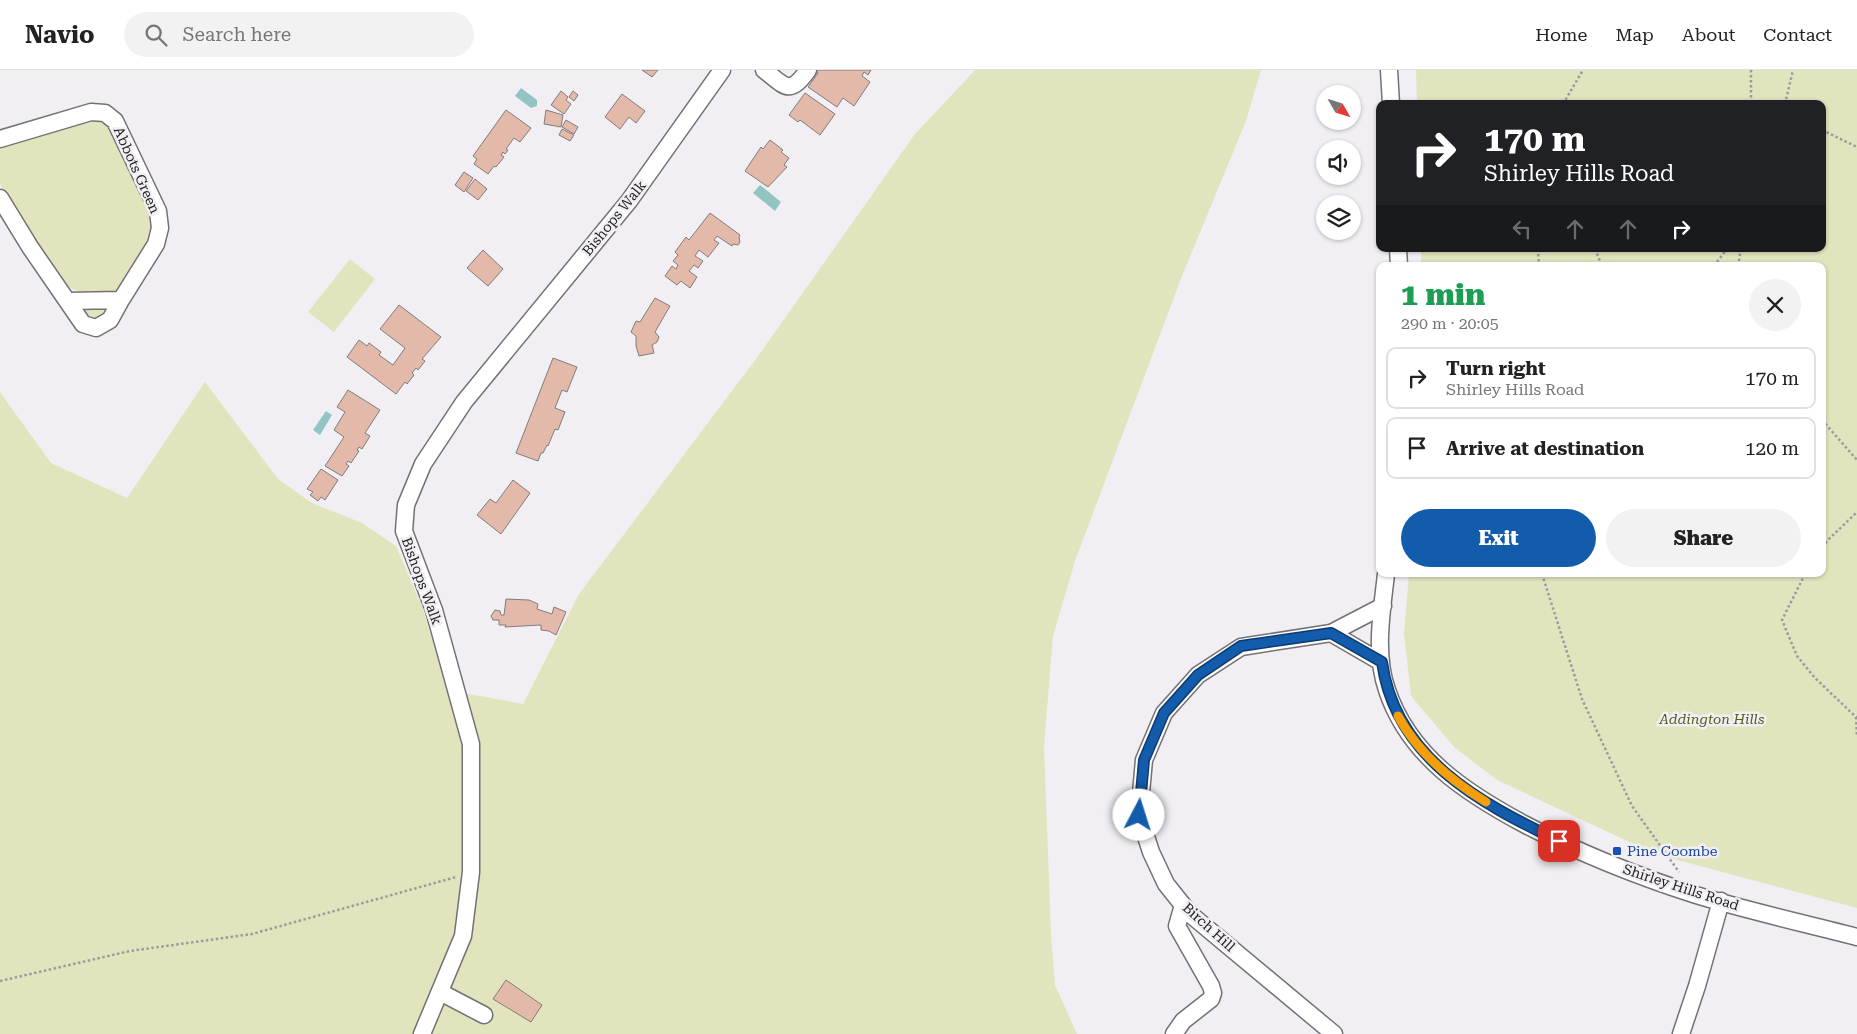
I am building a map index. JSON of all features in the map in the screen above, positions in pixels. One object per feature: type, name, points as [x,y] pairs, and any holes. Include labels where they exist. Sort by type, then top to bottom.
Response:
[{"type":"street","name":"Bishops Walk","points":[[422,1034],[463,936],[471,872],[472,744],[434,610],[404,531],[406,505],[423,464],[464,402],[629,201],[722,70]]},
{"type":"street","points":[[764,70],[781,83],[790,87],[795,86],[808,70]]},
{"type":"street","points":[[1389,70],[1391,100]]},
{"type":"street","name":"Abbots Green","points":[[0,139],[91,112],[105,113],[115,121],[158,211],[160,228],[156,244],[110,320],[96,328],[83,324],[30,247],[0,198]]},
{"type":"street","points":[[68,300],[121,300]]},
{"type":"street","name":"Shirley Hills Road","points":[[1386,577],[1380,643],[1386,689],[1406,731],[1444,773],[1474,795],[1528,826],[1581,852],[1642,876],[1721,902],[1857,937]]},
{"type":"street","name":"Birch Hill","points":[[1334,1034],[1190,914],[1166,884],[1151,852],[1139,815],[1144,760],[1164,713],[1198,675],[1241,646],[1331,633],[1383,606]]},
{"type":"street","points":[[1331,633],[1382,662]]},
{"type":"street","points":[[1681,1034],[1721,902]]},
{"type":"street","points":[[1174,1034],[1183,1021],[1211,999],[1213,993],[1211,986],[1177,926],[1183,905]]},
{"type":"street","points":[[440,992],[484,1015]]},
{"type":"path","points":[[1565,100],[1583,70]]},
{"type":"path","points":[[1751,70],[1751,100]]},
{"type":"path","points":[[1786,100],[1793,70]]},
{"type":"path","points":[[1826,132],[1857,147]]},
{"type":"path","points":[[1717,262],[1725,252]]},
{"type":"path","points":[[1826,425],[1857,460]]},
{"type":"path","points":[[1826,542],[1857,512]]},
{"type":"path","points":[[1543,577],[1582,700],[1632,806],[1679,872]]},
{"type":"path","points":[[1804,577],[1782,620],[1797,656],[1815,678],[1857,717],[1857,738]]},
{"type":"path","points":[[0,981],[130,951],[252,934],[471,872]]},
{"type":"green space","points":[[975,70],[1261,70],[1246,121],[1182,276],[1075,561],[1053,636],[1044,746],[1051,934],[1055,985],[1077,1034],[0,1034],[0,392],[51,463],[127,498],[205,382],[278,479],[312,503],[362,523],[396,546],[423,609],[447,690],[523,704],[579,594],[756,359],[915,134]]},
{"type":"green space","name":"Addington Hills","points":[[1416,70],[1857,70],[1857,908],[1655,854],[1497,780],[1454,747],[1411,696],[1404,633],[1409,577],[1826,577],[1826,262],[1421,262],[1421,252],[1826,252],[1826,100],[1417,100]]},
{"type":"green space","points":[[93,119],[102,120],[111,126],[152,212],[153,227],[150,241],[118,292],[86,293],[68,286],[35,241],[0,183],[0,149],[7,143]]},
{"type":"green space","points":[[350,259],[375,279],[334,332],[308,312]]},
{"type":"green space","points":[[106,306],[110,311],[103,320],[84,318],[80,307]]},
{"type":"water","points":[[521,88],[537,100],[537,106],[531,108],[515,96]]},
{"type":"water","points":[[760,185],[781,202],[775,211],[753,193]]},
{"type":"water","points":[[326,411],[332,415],[320,435],[313,430]]},
{"type":"building","points":[[642,70],[658,70],[652,77]]},
{"type":"building","points":[[816,70],[871,70],[868,75],[864,72],[862,76],[870,82],[854,106],[843,98],[837,107],[808,87],[818,73]]},
{"type":"building","points":[[561,91],[568,97],[566,100],[571,104],[564,114],[551,105]]},
{"type":"building","points":[[573,91],[578,95],[574,101],[569,97]]},
{"type":"building","points":[[805,93],[835,114],[820,135],[800,120],[798,122],[789,115]]},
{"type":"building","points":[[622,94],[645,111],[636,123],[629,117],[620,129],[605,117]]},
{"type":"building","points":[[506,110],[531,128],[520,142],[514,138],[506,149],[508,150],[505,154],[503,152],[501,155],[504,157],[488,174],[474,164],[477,159],[473,156]]},
{"type":"building","points":[[546,110],[563,115],[561,127],[544,124]]},
{"type":"building","points":[[566,120],[578,127],[574,134],[562,127]]},
{"type":"building","points":[[562,129],[574,135],[570,141],[559,135]]},
{"type":"building","points":[[770,140],[783,150],[781,152],[789,158],[784,165],[787,167],[768,187],[745,171],[761,147],[763,149]]},
{"type":"building","points":[[464,172],[473,178],[464,192],[455,185]]},
{"type":"building","points":[[475,179],[487,189],[478,200],[466,191]]},
{"type":"building","points":[[710,213],[740,235],[740,242],[738,245],[733,244],[732,246],[717,236],[714,240],[719,243],[708,257],[699,250],[695,256],[703,261],[698,268],[694,265],[689,271],[697,277],[690,288],[681,281],[677,285],[665,276],[672,266],[676,269],[678,265],[673,261],[678,255],[675,252],[686,237],[689,240]]},
{"type":"building","points":[[483,250],[503,269],[488,286],[467,268]]},
{"type":"building","points":[[655,298],[670,306],[655,332],[659,337],[657,342],[652,345],[654,353],[639,356],[636,336],[631,332],[636,321],[640,322]]},
{"type":"building","points":[[399,305],[441,337],[422,359],[425,361],[418,370],[416,368],[412,373],[414,375],[407,384],[405,382],[396,394],[347,357],[359,340],[367,346],[369,343],[381,352],[379,355],[393,365],[405,348],[380,329]]},
{"type":"building","points":[[553,358],[577,367],[567,392],[562,390],[555,408],[565,412],[558,430],[555,429],[548,446],[541,453],[538,461],[516,453]]},
{"type":"building","points":[[348,390],[380,410],[365,433],[370,436],[362,449],[359,447],[357,450],[359,451],[351,463],[348,461],[346,464],[349,466],[342,476],[325,466],[344,437],[334,430],[345,412],[337,407]]},
{"type":"building","points":[[321,469],[338,480],[325,500],[321,497],[318,501],[310,495],[313,492],[307,489]]},
{"type":"building","points":[[513,480],[530,493],[501,534],[477,515],[490,499],[496,503]]},
{"type":"building","points":[[506,599],[529,600],[538,604],[537,609],[552,614],[554,607],[566,612],[556,635],[549,631],[541,630],[541,625],[505,627],[506,625],[499,625],[499,620],[493,620],[491,616],[495,610],[500,611],[501,615],[504,615]]},
{"type":"building","points":[[506,980],[542,1005],[531,1022],[493,999]]},
{"type":"slow traffic","points":[[1398,716],[1406,731],[1444,773],[1486,802]]},
{"type":"place","name":"Pine Coombe","points":[[1617,851]]},
{"type":"route","points":[[1139,815],[1144,760],[1164,713],[1198,675],[1241,646],[1331,633],[1382,662],[1386,689],[1406,731],[1444,773],[1496,809],[1559,841]]}]
